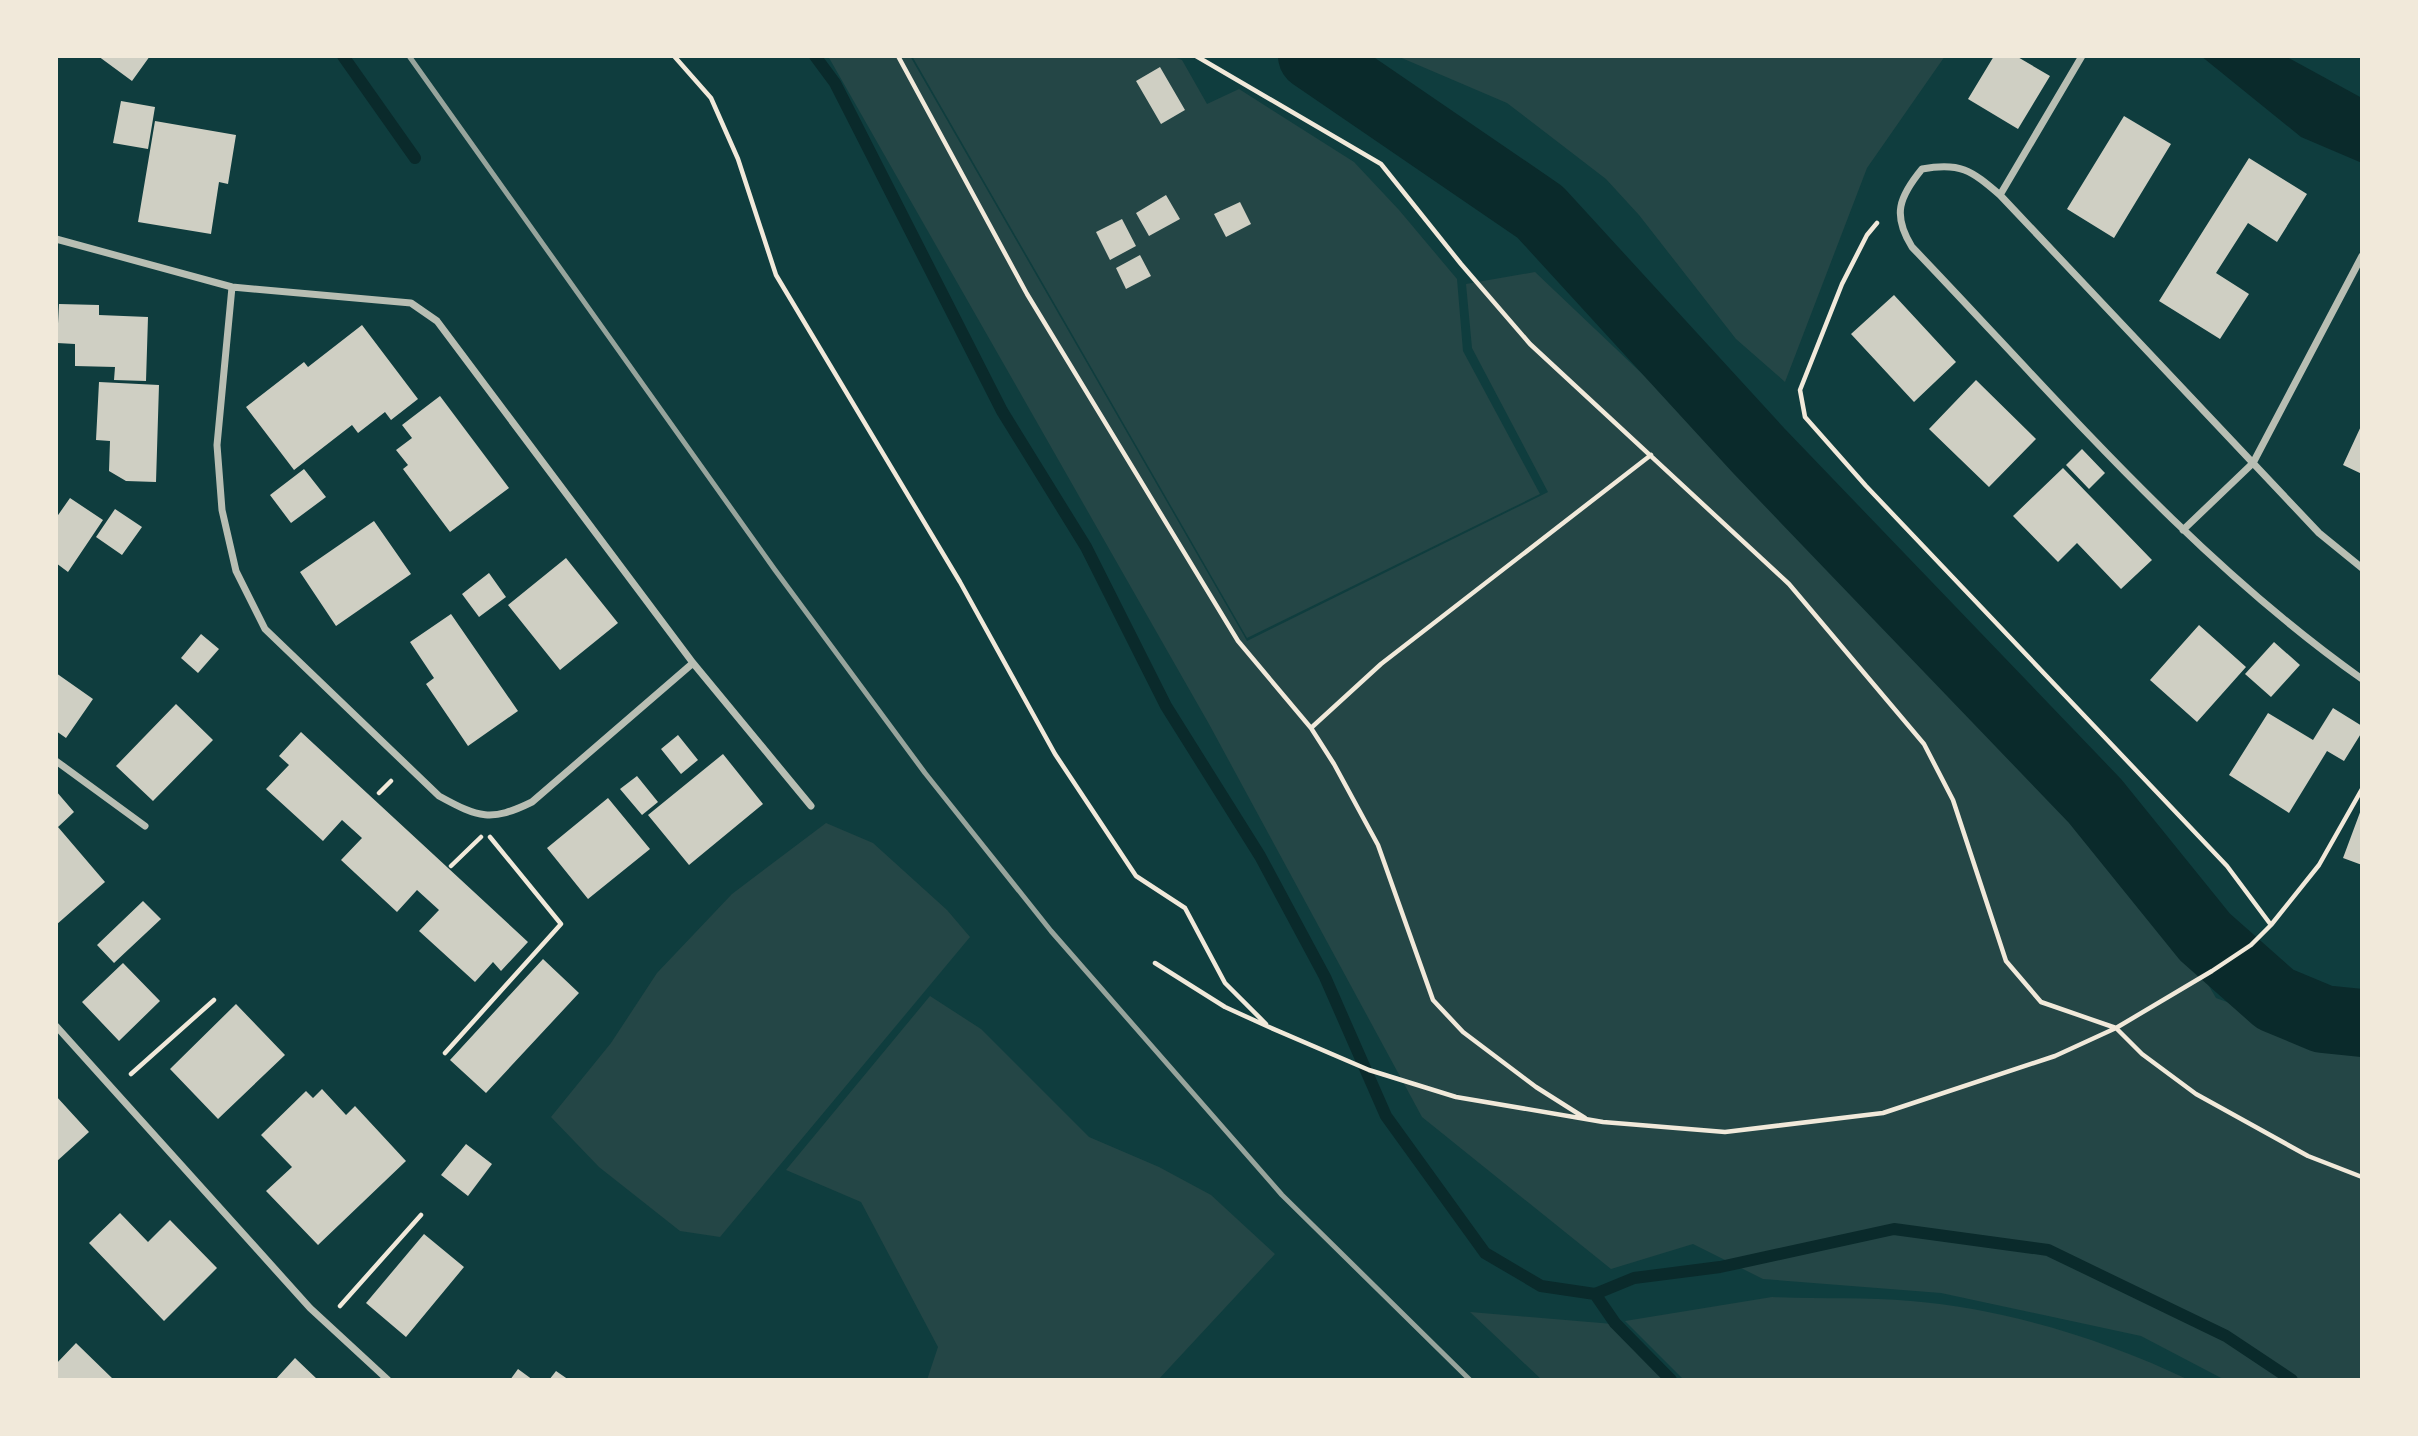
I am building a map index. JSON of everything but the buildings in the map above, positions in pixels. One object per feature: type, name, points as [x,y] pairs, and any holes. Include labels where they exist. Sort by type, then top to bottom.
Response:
[{"type":"street","points":[[2000,195],[2082,56]]},
{"type":"street","points":[[2362,569],[2319,533],[2000,195],[1973,172],[1946,165],[1922,169],[1905,190],[1899,211],[1900,229],[1912,247],[2183,530],[2260,599],[2362,679]]},
{"type":"street","points":[[56,239],[232,288],[411,303],[437,321],[693,663],[811,806]]},
{"type":"street","points":[[2183,530],[2253,463],[2362,256]]},
{"type":"street","points":[[232,288],[217,444],[222,510],[236,571],[265,629],[439,796],[470,813],[503,816],[532,802],[693,663]]},
{"type":"street","points":[[56,761],[145,826]]},
{"type":"street","points":[[56,1026],[326,1322],[388,1380]]},
{"type":"path","points":[[674,56],[711,98],[738,159],[776,275],[960,582],[1055,754],[1136,876],[1185,908],[1225,983],[1269,1027]]},
{"type":"path","points":[[898,56],[1027,294],[1238,641],[1311,728],[1378,845],[1433,1000],[1463,1032],[1536,1087],[1587,1120]]},
{"type":"path","points":[[1196,56],[1381,164],[1461,264],[1530,344],[1789,584],[1924,744],[1953,800],[2006,961],[2041,1002],[2116,1028],[2142,1054],[2196,1094],[2308,1156],[2362,1177]]},
{"type":"path","points":[[1899,211],[1881,219],[1867,235],[1842,284],[1800,390],[1805,417],[1866,486],[2227,866],[2271,925]]},
{"type":"path","points":[[1311,728],[1381,664],[1651,455]]},
{"type":"path","points":[[1155,964],[1225,1007],[1269,1027],[1369,1070],[1456,1097],[1587,1120],[1725,1132],[1883,1113],[2055,1056],[2116,1028],[2251,945],[2271,925],[2319,864],[2362,789]]},
{"type":"path","points":[[445,1053],[561,925],[486,832],[451,866]]},
{"type":"path","points":[[114,1089],[214,1000]]},
{"type":"path","points":[[326,1322],[421,1215]]},
{"type":"shaded area","points":[[828,56],[910,56],[1247,641],[1548,492],[1472,348],[1466,284],[1535,272],[1796,520],[2190,954],[2216,998],[2312,1033],[2362,1036],[2362,1380],[2225,1380],[2141,1336],[1941,1293],[1763,1279],[1693,1244],[1611,1269],[1422,1117],[1209,724]]},
{"type":"shaded area","points":[[912,56],[1170,56],[1182,60],[1207,104],[1239,89],[1354,162],[1457,279],[1463,351],[1540,494],[1247,638]]},
{"type":"shaded area","points":[[1397,56],[1945,56],[1867,168],[1785,382],[1736,339],[1639,215],[1606,179],[1507,103]]},
{"type":"shaded area","points":[[2201,56],[2285,56],[2362,98],[2362,163],[2301,137]]},
{"type":"shaded area","points":[[826,823],[873,843],[947,910],[970,937],[720,1237],[680,1231],[599,1167],[551,1117],[611,1043],[657,973],[732,894]]},
{"type":"shaded area","points":[[930,996],[981,1029],[1089,1137],[1159,1167],[1211,1195],[1275,1254],[1158,1380],[927,1380],[938,1347],[861,1202],[786,1170]]},
{"type":"shaded area","points":[[1772,1297],[1894,1300],[1983,1311],[2089,1339],[2189,1380],[1684,1380],[1625,1321]]},
{"type":"shaded area","points":[[1470,1312],[1613,1324],[1666,1380],[1542,1380]]},
{"type":"waterway","points":[[343,56],[415,158]]},
{"type":"waterway","points":[[815,56],[835,83],[1002,411],[1086,547],[1166,706],[1260,856],[1325,977],[1386,1116],[1485,1253],[1541,1286],[1595,1294],[1634,1278],[1720,1267],[1894,1229],[2048,1250],[2226,1336],[2292,1380]]},
{"type":"waterway","points":[[1312,56],[1540,212],[1759,451],[2095,801],[2205,937],[2275,999],[2323,1019],[2362,1023]]},
{"type":"waterway","points":[[1595,1294],[1615,1323],[1671,1380]]},
{"type":"railway","points":[[409,56],[775,570],[925,773],[1051,931],[1282,1195],[1470,1380]]}]
